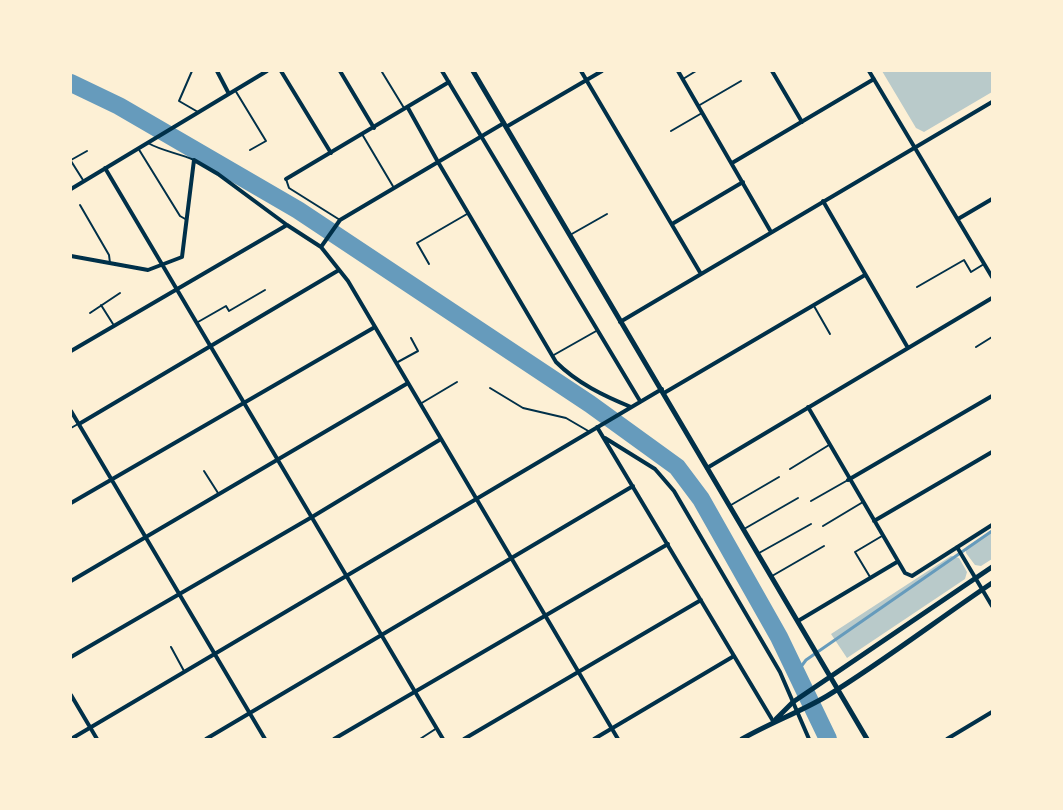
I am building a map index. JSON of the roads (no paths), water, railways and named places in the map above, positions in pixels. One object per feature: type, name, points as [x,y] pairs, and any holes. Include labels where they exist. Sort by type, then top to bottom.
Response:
[{"type":"street","points":[[218,71],[228,94]]},
{"type":"street","points":[[71,189],[137,147],[267,71]]},
{"type":"street","points":[[281,71],[330,153]]},
{"type":"street","points":[[340,71],[374,128]]},
{"type":"street","points":[[442,71],[640,401]]},
{"type":"street","points":[[473,71],[867,739]]},
{"type":"street","points":[[581,71],[701,274]]},
{"type":"street","points":[[321,247],[339,221],[482,136],[602,71]]},
{"type":"street","points":[[678,71],[771,232]]},
{"type":"street","points":[[772,71],[802,122]]},
{"type":"street","points":[[869,71],[992,277]]},
{"type":"street","points":[[732,163],[874,79]]},
{"type":"street","points":[[286,179],[449,82]]},
{"type":"street","points":[[620,322],[992,102]]},
{"type":"street","points":[[406,108],[552,356],[565,371],[605,397],[631,406]]},
{"type":"street","points":[[71,256],[148,270],[163,266],[182,257],[194,160],[218,174],[287,225],[321,247],[339,270],[408,382],[618,739]]},
{"type":"street","points":[[105,168],[443,739]]},
{"type":"street","points":[[672,224],[743,182]]},
{"type":"street","points":[[958,219],[992,199]]},
{"type":"street","points":[[823,201],[908,348]]},
{"type":"street","points":[[71,351],[287,225]]},
{"type":"street","points":[[79,424],[339,270]]},
{"type":"street","points":[[71,739],[631,406],[663,391],[865,275]]},
{"type":"street","points":[[707,468],[992,298]]},
{"type":"street","points":[[71,503],[374,327]]},
{"type":"street","points":[[71,582],[408,382]]},
{"type":"street","points":[[848,480],[992,396]]},
{"type":"street","points":[[808,407],[848,480],[905,573],[912,576],[992,524]]},
{"type":"street","points":[[71,411],[265,739]]},
{"type":"street","points":[[599,426],[700,600],[774,721]]},
{"type":"street","points":[[605,438],[655,469],[674,490],[780,672],[808,739]]},
{"type":"street","points":[[71,657],[312,517],[441,439]]},
{"type":"street","points":[[874,521],[992,452]]},
{"type":"street","points":[[206,739],[380,634],[634,486]]},
{"type":"street","points":[[334,739],[545,614],[668,544]]},
{"type":"street","points":[[957,547],[992,606]]},
{"type":"street","points":[[798,621],[897,562]]},
{"type":"street","points":[[774,721],[792,702],[831,678],[992,567]]},
{"type":"street","points":[[742,739],[774,721],[797,713],[827,696],[992,582]]},
{"type":"street","points":[[464,739],[700,600]]},
{"type":"street","points":[[594,739],[734,656]]},
{"type":"street","points":[[71,695],[97,739]]},
{"type":"street","points":[[947,739],[992,712]]},
{"type":"lane","points":[[192,71],[178,101],[198,112]]},
{"type":"lane","points":[[682,79],[696,71]]},
{"type":"lane","points":[[382,72],[406,108]]},
{"type":"lane","points":[[698,106],[741,81]]},
{"type":"lane","points":[[235,90],[266,141],[250,150]]},
{"type":"lane","points":[[671,131],[702,113]]},
{"type":"lane","points":[[362,134],[394,188]]},
{"type":"lane","points":[[146,142],[161,150],[180,154],[194,160]]},
{"type":"lane","points":[[137,147],[180,216],[186,220]]},
{"type":"lane","points":[[83,181],[71,160],[87,151]]},
{"type":"lane","points":[[286,179],[289,188],[339,221]]},
{"type":"lane","points":[[80,205],[109,255],[110,263]]},
{"type":"lane","points":[[429,264],[417,243],[468,214]]},
{"type":"lane","points":[[570,235],[607,214]]},
{"type":"lane","points":[[917,287],[964,260],[971,272],[984,264]]},
{"type":"lane","points":[[197,323],[226,306],[229,311],[265,290]]},
{"type":"lane","points":[[90,313],[120,294]]},
{"type":"lane","points":[[101,305],[114,326]]},
{"type":"lane","points":[[814,305],[830,334]]},
{"type":"lane","points":[[552,356],[598,330]]},
{"type":"lane","points":[[976,346],[992,337]]},
{"type":"lane","points":[[396,363],[418,351],[411,338]]},
{"type":"lane","points":[[420,404],[457,382]]},
{"type":"lane","points":[[490,388],[523,408],[566,418],[590,432]]},
{"type":"lane","points":[[71,428],[79,424]]},
{"type":"lane","points":[[790,468],[829,445]]},
{"type":"lane","points":[[204,471],[219,495]]},
{"type":"lane","points":[[730,506],[779,477]]},
{"type":"lane","points":[[811,501],[848,480]]},
{"type":"lane","points":[[744,530],[798,498]]},
{"type":"lane","points":[[823,526],[862,502]]},
{"type":"lane","points":[[758,554],[811,524]]},
{"type":"lane","points":[[870,578],[855,552],[882,536]]},
{"type":"lane","points":[[771,576],[824,546]]},
{"type":"lane","points":[[171,647],[184,671]]},
{"type":"lane","points":[[420,739],[437,728]]},
{"type":"waterway","points":[[71,83],[119,106],[298,210],[590,404],[677,467],[701,499],[779,637],[828,739]]},
{"type":"waterway","points":[[797,672],[806,660],[992,531]]}]
